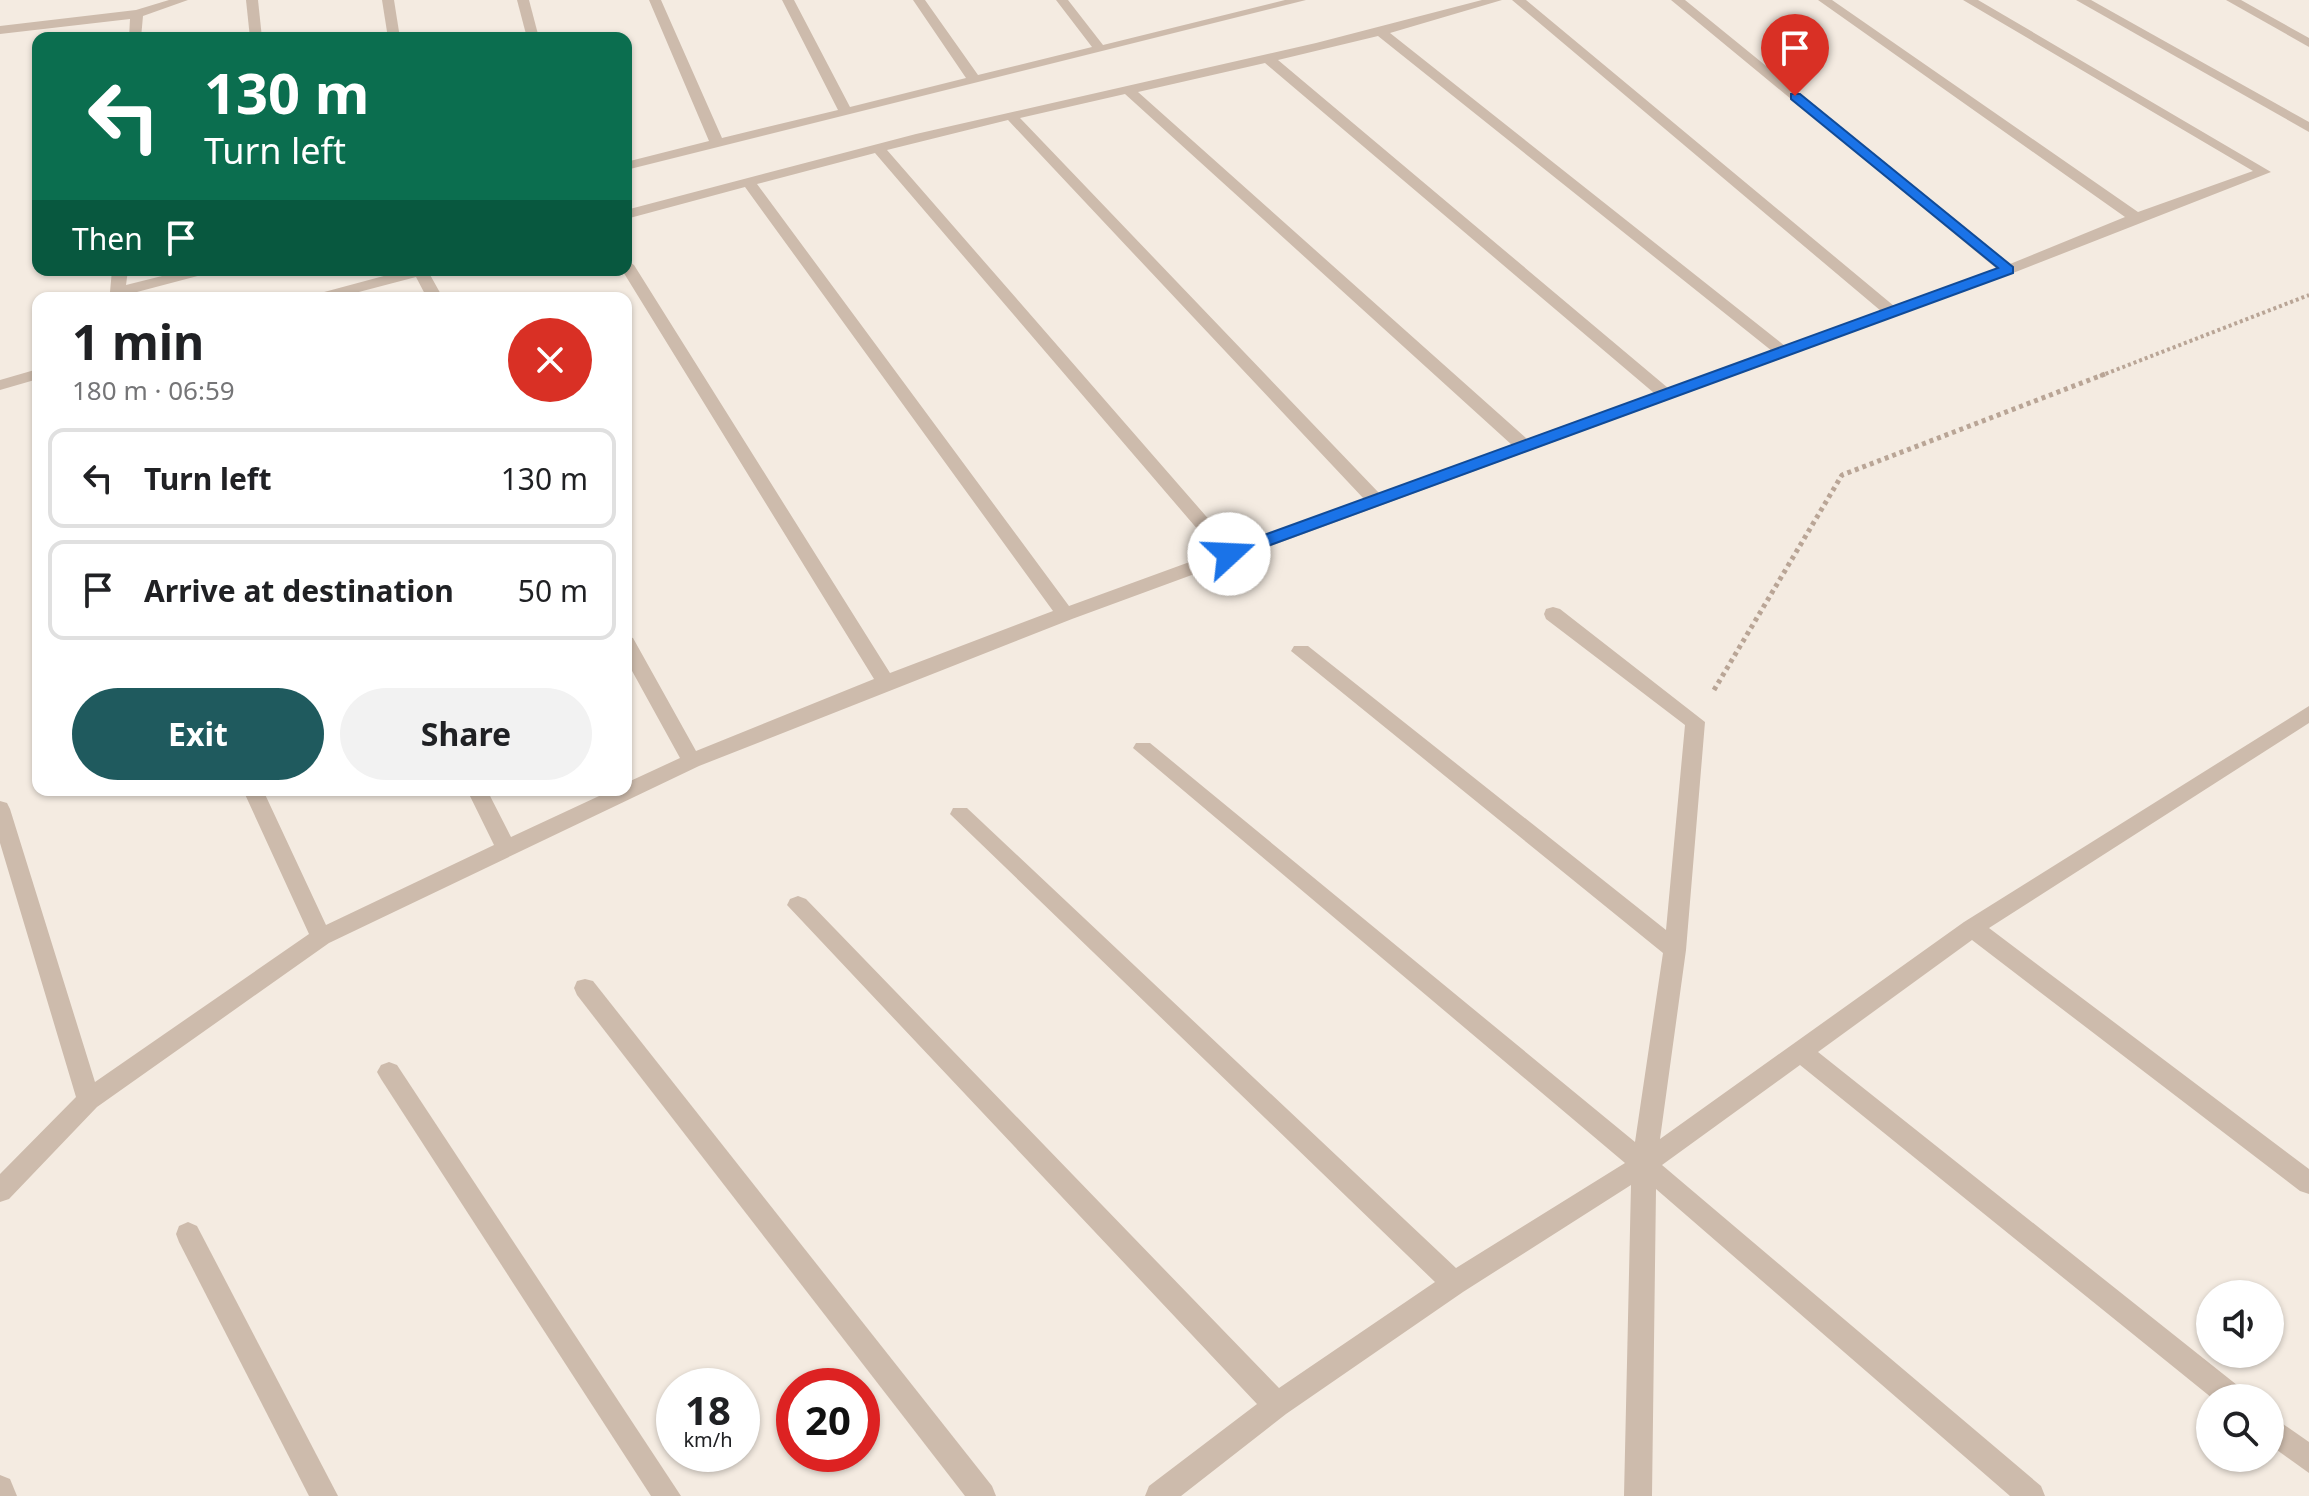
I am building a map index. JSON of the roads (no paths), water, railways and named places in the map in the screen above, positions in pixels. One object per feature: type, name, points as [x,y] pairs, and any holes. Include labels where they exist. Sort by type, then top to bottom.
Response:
[{"type":"lane","points":[[0,46],[4,29],[137,14],[182,0]]},
{"type":"lane","points":[[252,0],[255,32]]},
{"type":"lane","points":[[388,0],[393,32]]},
{"type":"lane","points":[[523,0],[531,32]]},
{"type":"lane","points":[[655,0],[717,143]]},
{"type":"lane","points":[[788,0],[847,113]]},
{"type":"lane","points":[[919,0],[975,81]]},
{"type":"lane","points":[[1062,0],[1100,49]]},
{"type":"lane","points":[[632,164],[975,81],[1229,12],[1300,0]]},
{"type":"lane","points":[[632,213],[1011,116],[1383,33],[1496,0]]},
{"type":"lane","points":[[1518,0],[1892,312]]},
{"type":"lane","points":[[1677,0],[2008,270]]},
{"type":"lane","points":[[1824,0],[2136,218]]},
{"type":"lane","points":[[632,790],[692,761],[886,682],[1065,614],[1781,350],[2008,270],[2136,218],[2264,172],[1969,0]]},
{"type":"lane","points":[[2082,0],[2309,128]]},
{"type":"lane","points":[[2232,0],[2309,43]]},
{"type":"lane","points":[[136,32],[137,14]]},
{"type":"lane","points":[[1383,33],[1781,350]]},
{"type":"lane","points":[[1270,60],[1664,393]]},
{"type":"lane","points":[[1128,90],[1524,446]]},
{"type":"lane","points":[[1011,116],[1376,501]]},
{"type":"lane","points":[[878,148],[1229,554]]},
{"type":"lane","points":[[748,182],[1065,614]]},
{"type":"lane","points":[[632,275],[886,682]]},
{"type":"lane","points":[[118,292],[181,276]]},
{"type":"lane","points":[[340,292],[400,276]]},
{"type":"lane","points":[[0,385],[32,376]]},
{"type":"lane","points":[[1553,614],[1695,722],[1675,950],[1644,1164],[1638,1496]]},
{"type":"lane","points":[[1301,651],[1675,950]]},
{"type":"lane","points":[[632,654],[692,761]]},
{"type":"lane","points":[[1159,1496],[1277,1405],[1454,1283],[1644,1164],[1972,928],[2309,713]]},
{"type":"lane","points":[[1143,748],[1644,1164],[2031,1496]]},
{"type":"lane","points":[[256,796],[321,937]]},
{"type":"lane","points":[[480,796],[507,850]]},
{"type":"lane","points":[[0,1191],[89,1100],[321,937],[619,796]]},
{"type":"lane","points":[[0,809],[89,1100]]},
{"type":"lane","points":[[960,814],[1454,1283]]},
{"type":"lane","points":[[798,905],[1277,1405]]},
{"type":"lane","points":[[1972,928],[2309,1183]]},
{"type":"lane","points":[[585,988],[982,1496]]},
{"type":"lane","points":[[1800,1051],[2216,1384]]},
{"type":"lane","points":[[389,1072],[667,1496]]},
{"type":"lane","points":[[188,1234],[324,1496]]},
{"type":"lane","points":[[2284,1439],[2309,1459]]},
{"type":"lane","points":[[0,1489],[3,1496]]}]
